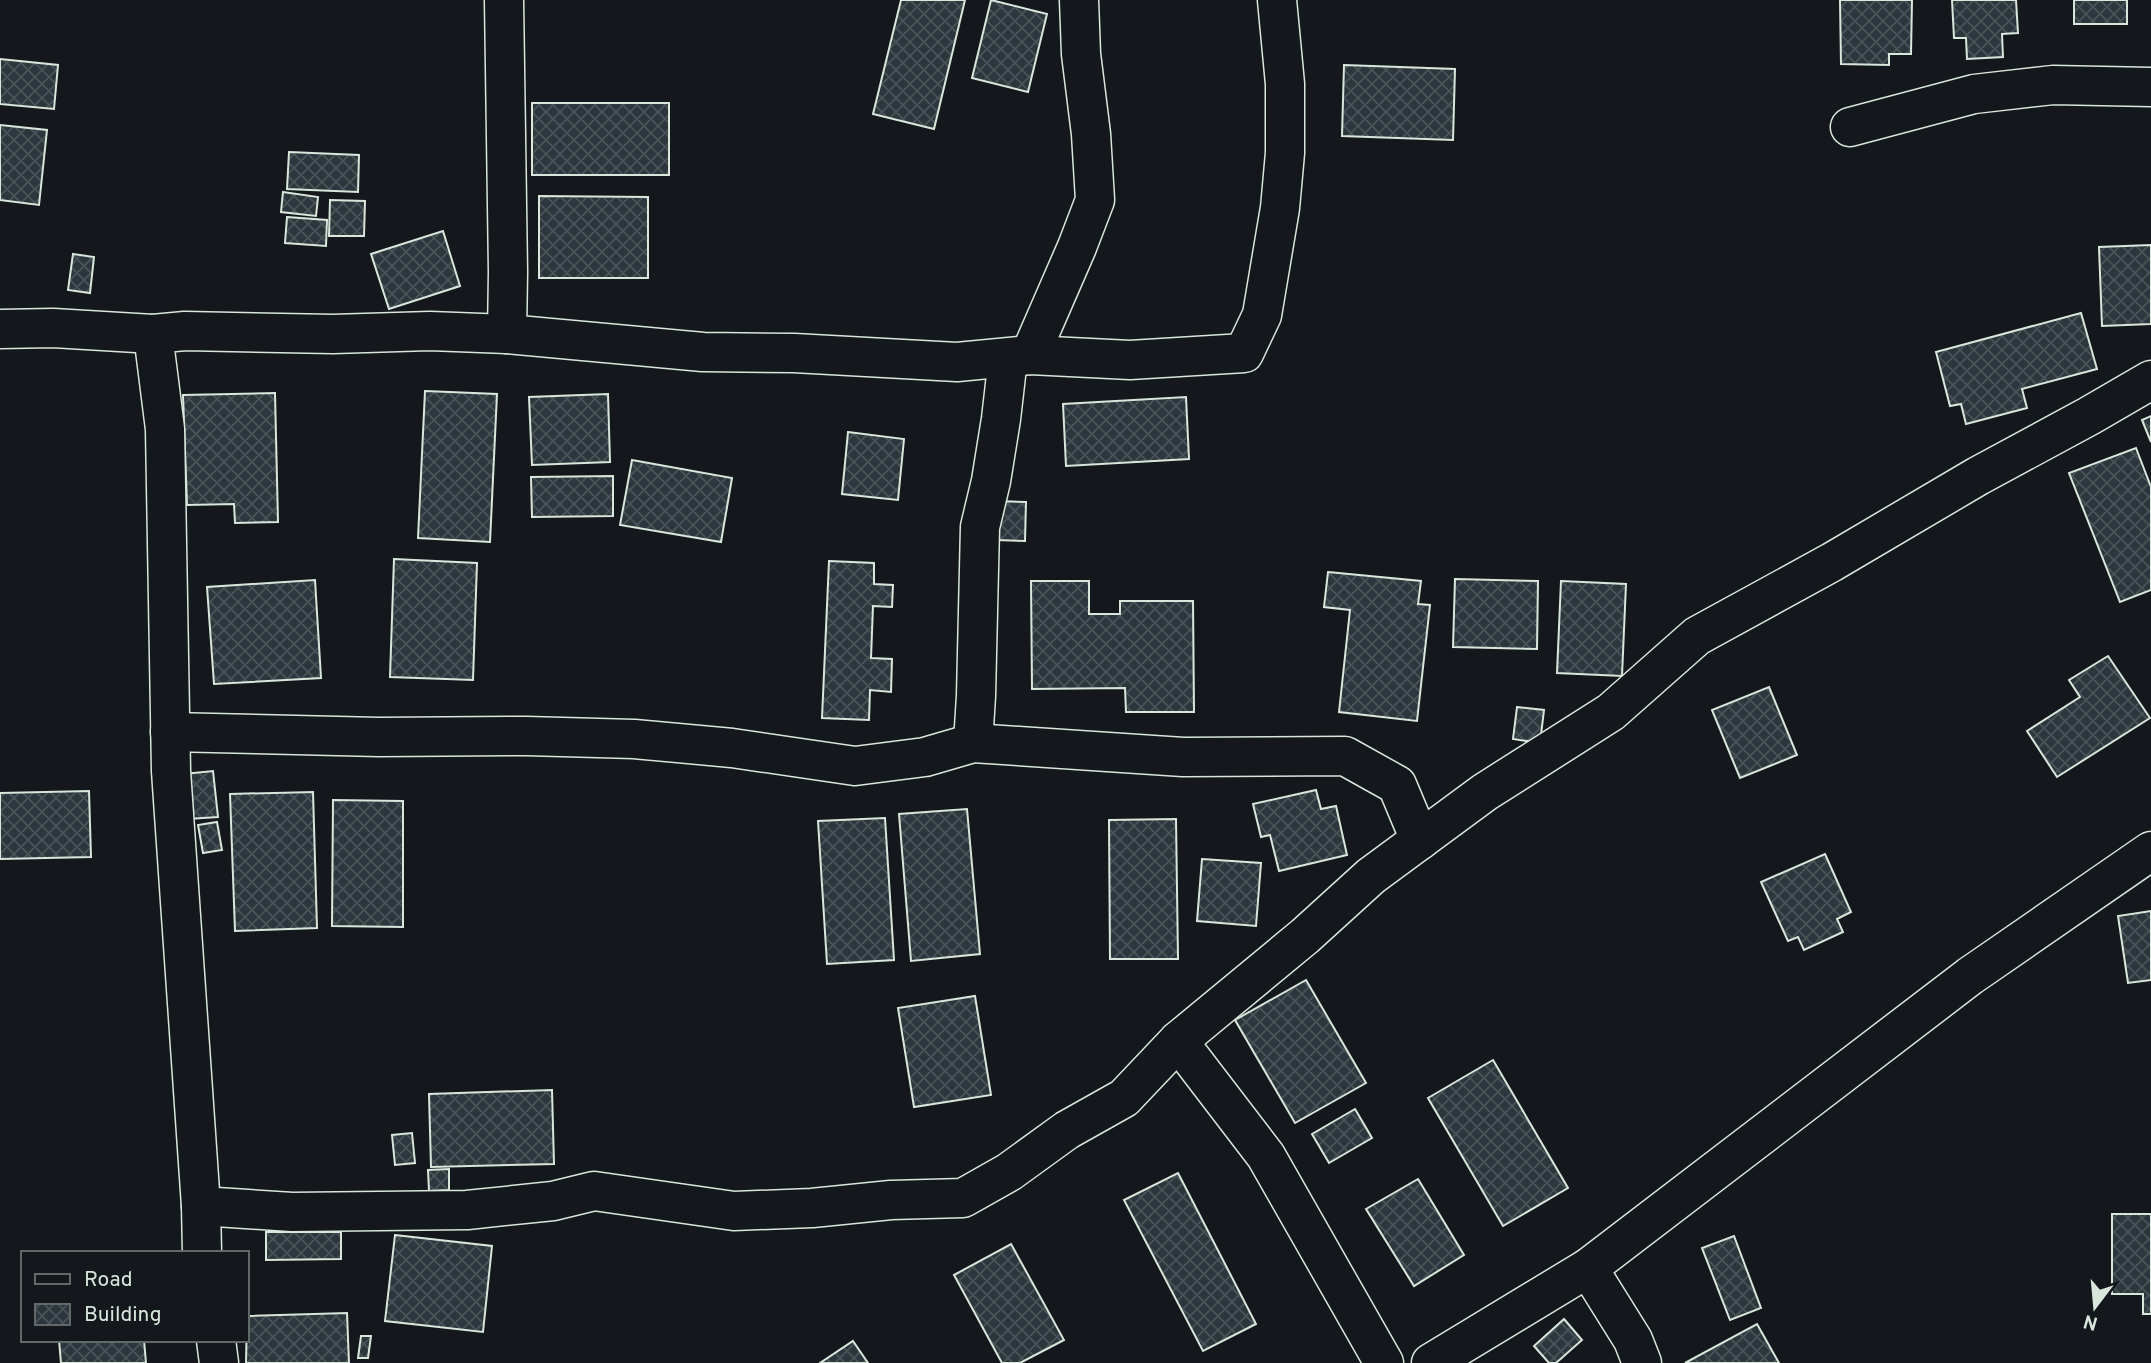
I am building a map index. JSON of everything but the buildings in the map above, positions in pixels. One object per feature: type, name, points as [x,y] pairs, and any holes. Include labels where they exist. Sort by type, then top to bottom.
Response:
[{"type":"street","points":[[504,0],[507,334]]},
{"type":"street","points":[[973,743],[980,527],[1001,419],[1019,356],[1077,247],[1095,200],[1091,134],[1081,54],[1079,0]]},
{"type":"street","points":[[0,329],[53,328],[153,334],[185,331],[333,334],[430,331],[507,334],[703,352],[794,353],[957,362],[1019,356],[1130,360],[1244,353],[1262,315],[1280,208],[1285,153],[1285,84],[1277,0]]},
{"type":"street","points":[[1850,127],[1974,94],[2053,85],[2151,87]]},
{"type":"street","points":[[153,334],[165,429],[170,732],[202,1251]]},
{"type":"street","points":[[201,1206],[292,1212],[467,1210],[553,1202],[594,1191],[734,1211],[963,1198],[1009,1172],[1067,1130],[1124,1098],[1178,1041],[1305,936],[1371,876],[1485,792],[1611,712],[1697,636],[2151,380]]},
{"type":"street","points":[[170,732],[634,739],[732,748],[855,766],[925,757],[973,743],[1183,757],[1345,756],[1397,785],[1420,840]]},
{"type":"street","points":[[1431,1363],[1588,1268],[1970,976],[2151,851]]},
{"type":"street","points":[[1178,1041],[1266,1156],[1384,1363]]},
{"type":"street","points":[[1588,1268],[1633,1340],[1642,1363]]},
{"type":"street","points":[[216,1342],[219,1363]]}]
